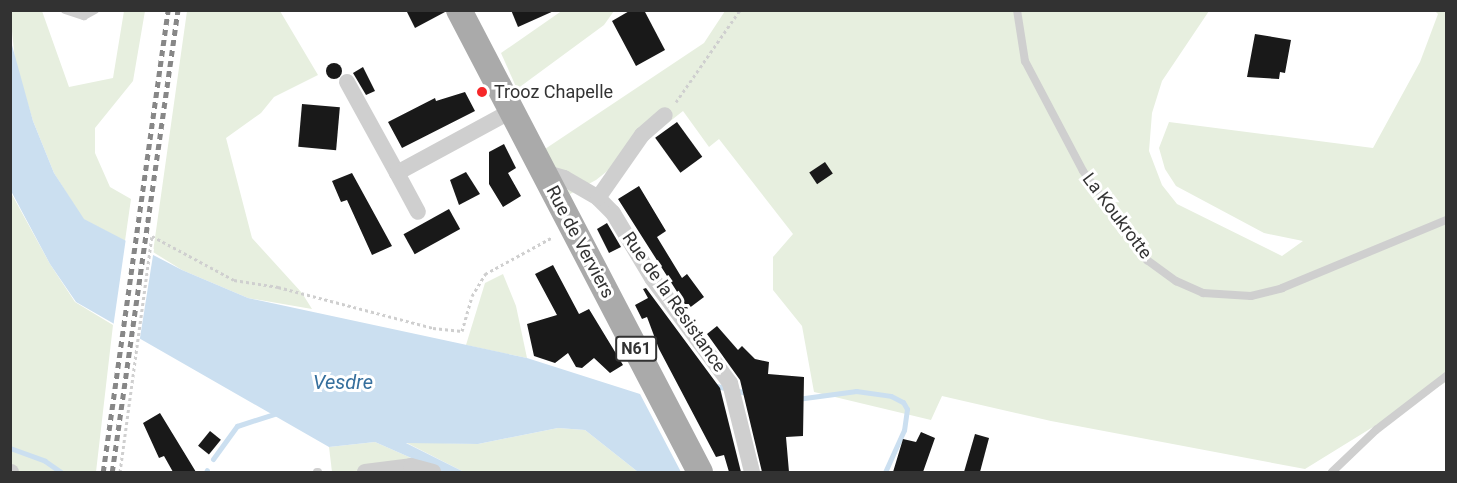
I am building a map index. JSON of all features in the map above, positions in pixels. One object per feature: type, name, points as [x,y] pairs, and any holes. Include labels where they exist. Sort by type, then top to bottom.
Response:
[{"type":"main road","name":"Rue de Verviers","points":[[459,10],[700,472]]},
{"type":"street","points":[[347,82],[417,212]]},
{"type":"street","points":[[396,173],[511,111]]},
{"type":"street","points":[[598,198],[642,135],[665,115]]},
{"type":"street","name":"Rue de la Résistance","points":[[543,172],[564,178],[598,198],[613,213],[652,278],[731,388],[752,472]]},
{"type":"street","points":[[365,472],[411,466],[433,472]]},
{"type":"lane","points":[[65,10],[84,16],[95,10]]},
{"type":"lane","name":"La Koukrotte","points":[[1017,10],[1025,61],[1083,171],[1147,260],[1176,280],[1203,293],[1251,296],[1282,288],[1446,220]]},
{"type":"lane","points":[[1332,472],[1376,430],[1446,376]]},
{"type":"path","points":[[665,115],[740,10]]},
{"type":"path","points":[[120,472],[152,236],[234,280],[278,287],[433,328],[462,331],[472,296],[484,274],[572,226]]},
{"type":"green space","points":[[563,10],[614,11],[604,25],[517,89],[501,53]]},
{"type":"green space","points":[[10,11],[42,11],[69,87],[113,78],[124,11],[145,11],[133,81],[95,128],[95,153],[110,187],[131,199],[125,241],[83,219],[54,173],[33,121],[15,61]]},
{"type":"green space","points":[[187,11],[280,11],[318,75],[274,97],[261,113],[226,138],[252,238],[302,293],[312,309],[248,298],[182,270],[153,252]]},
{"type":"green space","points":[[725,11],[1209,11],[1162,81],[1152,113],[1149,151],[1162,185],[1177,204],[1282,256],[1303,241],[1264,233],[1176,186],[1165,169],[1159,148],[1169,122],[1373,148],[1420,62],[1438,14],[1435,11],[1446,11],[1446,382],[1305,469],[1051,421],[942,396],[931,420],[814,392],[802,326],[773,290],[773,257],[793,234],[719,139],[709,147],[683,111],[596,180],[570,194],[545,149],[704,43]]},
{"type":"green space","points":[[10,191],[50,264],[75,302],[113,325],[96,472],[11,472]]},
{"type":"green space","points":[[503,274],[516,306],[527,358],[466,345],[485,283]]},
{"type":"green space","points":[[558,428],[585,430],[638,472],[464,472],[405,442],[478,444]]},
{"type":"green space","points":[[375,442],[443,472],[332,472],[329,447]]},
{"type":"water","name":"Vesdre","points":[[10,38],[33,121],[54,173],[84,219],[182,270],[248,298],[527,358],[640,394],[681,472],[638,472],[585,430],[558,428],[478,444],[406,443],[464,472],[443,472],[375,442],[329,447],[76,302],[50,264],[11,191]]},
{"type":"pier","points":[[126,238],[154,249],[139,344],[113,328]]},
{"type":"building","points":[[406,10],[444,10],[445,12],[415,28]]},
{"type":"building","points":[[511,10],[556,10],[518,27]]},
{"type":"building","points":[[631,10],[644,10],[665,50],[636,66],[612,21]]},
{"type":"building","points":[[1255,34],[1291,40],[1285,73],[1280,72],[1279,79],[1247,77]]},
{"type":"building","points":[[331,63],[337,63],[342,71],[340,77],[331,79],[326,74],[326,68]]},
{"type":"building","points":[[363,67],[375,91],[366,95],[353,73]]},
{"type":"building","points":[[465,92],[475,111],[402,148],[388,122],[435,98],[436,101]]},
{"type":"building","points":[[302,104],[340,107],[336,150],[298,147]]},
{"type":"building","points":[[677,122],[702,157],[680,173],[655,138]]},
{"type":"building","points":[[504,144],[516,168],[508,173],[521,196],[503,207],[489,184],[489,152]]},
{"type":"building","points":[[825,162],[833,174],[817,184],[809,173]]},
{"type":"building","points":[[466,172],[480,194],[459,205],[450,180]]},
{"type":"building","points":[[352,173],[392,246],[372,255],[347,200],[341,202],[332,181]]},
{"type":"building","points":[[639,186],[666,231],[657,237],[682,278],[687,274],[704,297],[688,309],[618,199]]},
{"type":"building","points":[[449,209],[460,229],[415,254],[404,234]]},
{"type":"building","points":[[607,223],[621,247],[609,253],[597,229]]},
{"type":"building","points":[[553,265],[579,314],[589,309],[623,365],[610,373],[594,358],[582,368],[576,367],[568,353],[555,363],[534,356],[527,324],[557,315],[535,274]]},
{"type":"building","points":[[646,288],[720,388],[741,472],[729,472],[724,455],[716,457],[659,349],[647,317],[642,319],[635,305],[648,298],[643,289]]},
{"type":"building","points":[[717,326],[738,350],[742,346],[755,359],[769,362],[768,374],[804,377],[803,436],[786,437],[789,472],[762,472],[740,380],[707,334]]},
{"type":"building","points":[[160,413],[196,472],[173,472],[164,456],[159,458],[143,423]]},
{"type":"building","points":[[210,431],[221,440],[209,455],[198,446]]},
{"type":"building","points":[[921,432],[935,438],[923,472],[893,472],[903,439],[916,442]]},
{"type":"building","points":[[975,434],[989,438],[980,472],[964,472]]},
{"type":"waterway","points":[[712,385],[750,394]]},
{"type":"waterway","points":[[797,399],[856,391],[891,396],[903,402],[907,409],[904,430],[885,472]]},
{"type":"waterway","points":[[213,459],[237,426],[277,413]]},
{"type":"waterway","points":[[10,448],[45,461],[61,472]]},
{"type":"railway","points":[[103,472],[168,10]]},
{"type":"railway","points":[[112,472],[178,10]]},
{"type":"place","name":"Trooz Chapelle","points":[[482,92]]}]
